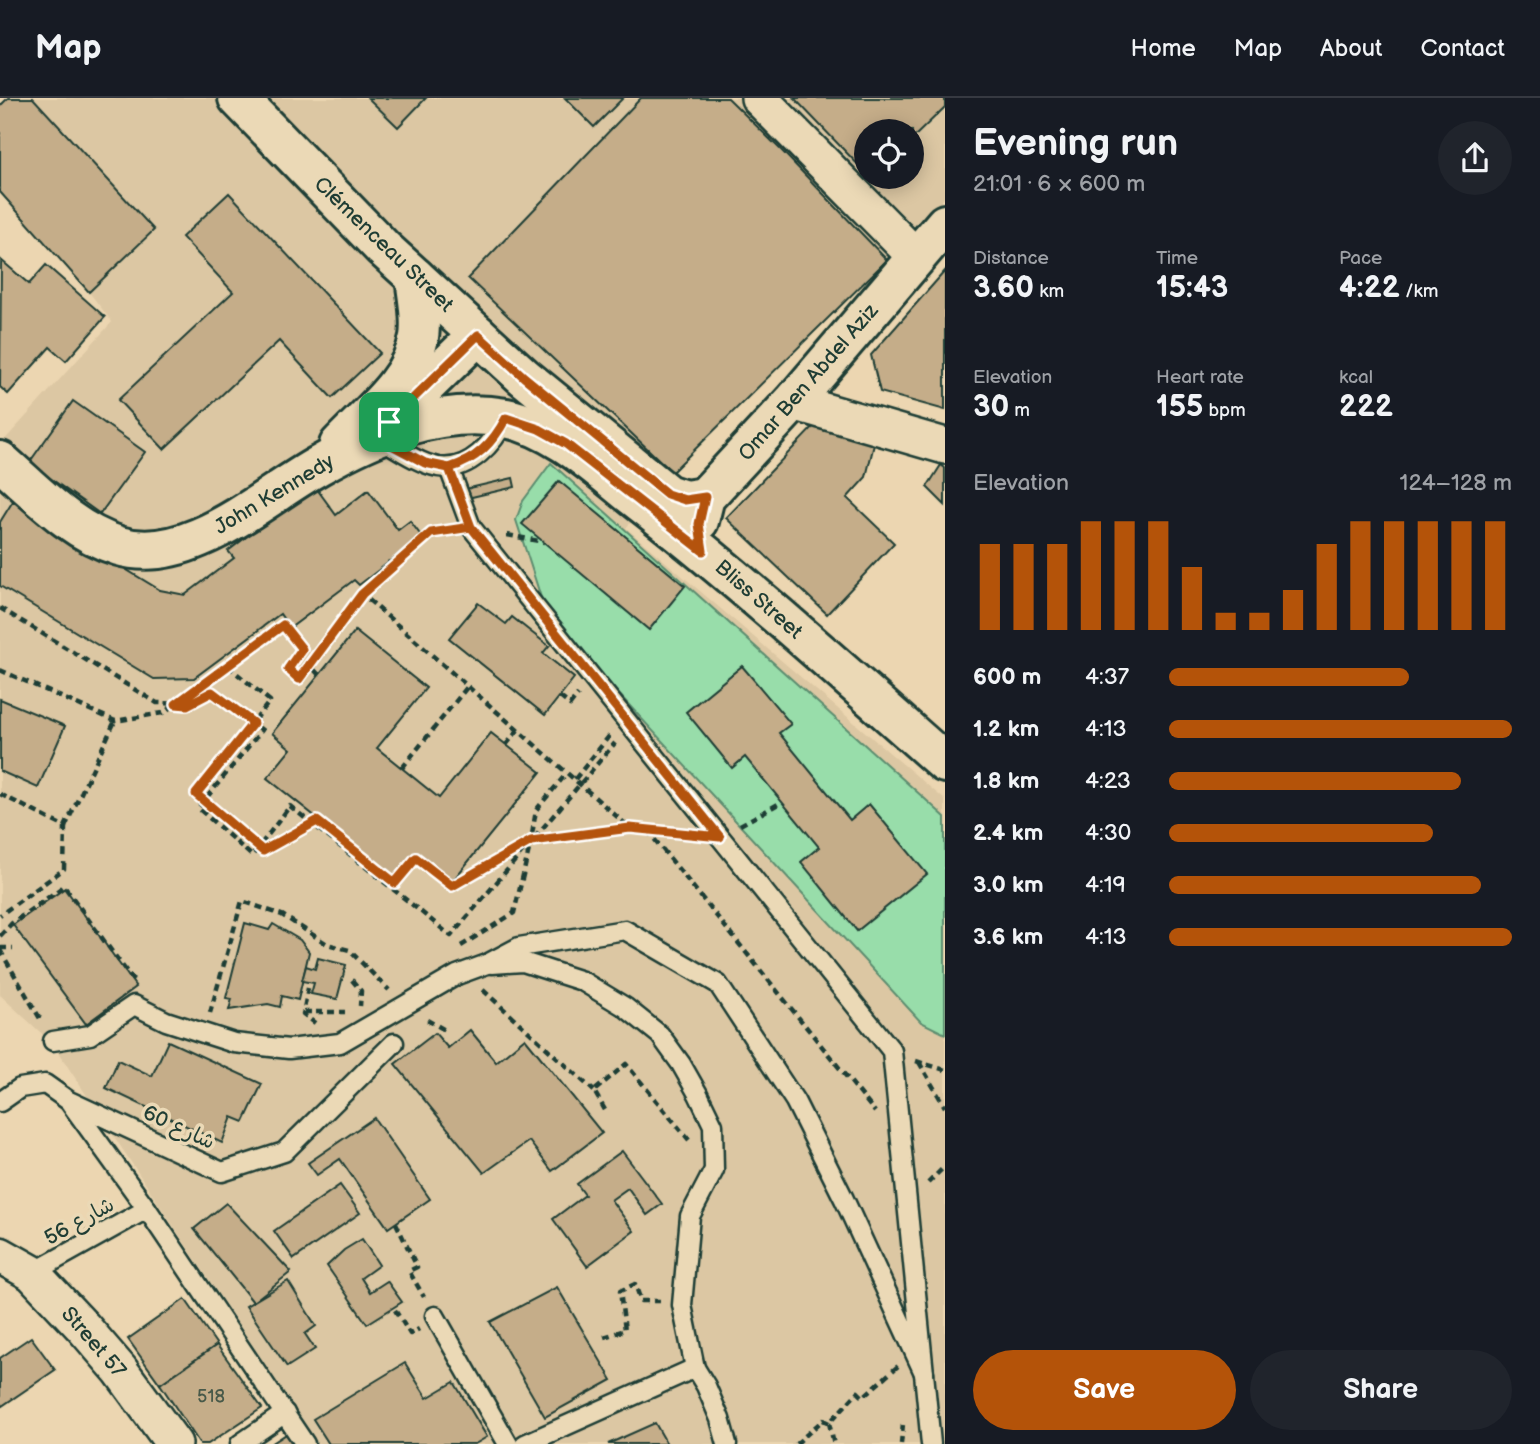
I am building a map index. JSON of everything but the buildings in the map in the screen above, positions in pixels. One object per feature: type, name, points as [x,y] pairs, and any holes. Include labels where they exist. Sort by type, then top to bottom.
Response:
[{"type":"street","name":"Clémenceau Street","points":[[238,98],[415,277],[524,377],[667,494],[685,500],[705,497]]},
{"type":"street","points":[[759,98],[916,257]]},
{"type":"street","name":"Omar Ben Abdel Aziz","points":[[705,497],[797,398],[945,224]]},
{"type":"street","points":[[318,466],[393,390],[405,373],[414,355],[419,335],[420,314],[415,277]]},
{"type":"street","points":[[375,436],[478,335]]},
{"type":"street","points":[[506,418],[524,377]]},
{"type":"street","points":[[797,398],[945,437]]},
{"type":"street","points":[[797,398],[945,446]]},
{"type":"street","name":"John Kennedy","points":[[0,461],[77,525],[96,537],[120,547],[142,550],[187,544],[318,466],[375,436],[435,419],[470,416],[506,418],[539,429],[566,444]]},
{"type":"street","name":"Bliss Street","points":[[566,444],[703,551],[945,763]]},
{"type":"street","points":[[703,551],[699,524],[705,497]]},
{"type":"street","name":"Street 57","points":[[0,1255],[32,1273],[120,1370],[174,1444]]},
{"type":"lane","points":[[375,436],[425,463],[449,468],[472,458],[487,447],[499,433],[506,418]]},
{"type":"lane","points":[[449,468],[471,527],[892,1051],[920,1366],[931,1444]]},
{"type":"lane","points":[[53,1041],[90,1035],[134,1005],[166,1021],[234,1043],[289,1049],[340,1042],[457,975],[487,964],[519,947],[625,930],[718,984],[795,1101],[844,1199],[920,1366]]},
{"type":"lane","points":[[487,964],[523,962],[582,981],[625,1007],[660,1035],[681,1064],[713,1125],[714,1170],[690,1216],[682,1301],[695,1367],[711,1397],[727,1444]]},
{"type":"lane","name":"شارع 60","points":[[0,1102],[20,1088],[45,1084],[69,1101],[222,1172],[284,1152],[394,1043]]},
{"type":"lane","points":[[69,1101],[147,1209],[305,1444]]},
{"type":"lane","name":"شارع 56","points":[[32,1273],[147,1209]]},
{"type":"lane","points":[[435,1315],[508,1444]]},
{"type":"lane","points":[[525,1444],[695,1367]]},
{"type":"lane","points":[[240,1444],[285,1413]]},
{"type":"path","points":[[0,670],[115,721],[163,713],[283,625],[302,649],[288,669],[299,679],[362,594],[431,533],[471,527]]},
{"type":"path","points":[[378,580],[390,561]]},
{"type":"path","points":[[362,594],[630,828]]},
{"type":"path","points":[[0,608],[157,703],[187,705],[212,692],[262,730],[198,807],[252,856],[290,806],[451,936],[617,740],[626,750]]},
{"type":"path","points":[[310,665],[319,675]]},
{"type":"path","points":[[228,666],[270,701],[196,794],[263,851],[317,821],[395,883],[416,858],[452,886],[531,841],[630,828],[699,835],[690,824]]},
{"type":"path","points":[[402,768],[468,686]]},
{"type":"path","points":[[575,779],[624,718]]},
{"type":"path","points":[[0,915],[64,869],[65,827],[115,721]]},
{"type":"path","points":[[506,744],[518,730]]},
{"type":"path","points":[[459,948],[514,913],[536,810],[567,773]]},
{"type":"path","points":[[0,794],[65,827]]},
{"type":"path","points":[[720,837],[782,802]]},
{"type":"path","points":[[647,830],[901,1145]]},
{"type":"path","points":[[0,936],[12,923],[64,886],[138,987]]},
{"type":"path","points":[[198,1010],[211,1013],[242,901],[282,915],[327,944],[349,950],[396,998]]},
{"type":"path","points":[[13,948],[0,949],[53,1041]]},
{"type":"path","points":[[477,984],[594,1091],[605,1111]]},
{"type":"path","points":[[304,1012],[308,988]]},
{"type":"path","points":[[304,1012],[340,1042]]},
{"type":"path","points":[[304,1012],[348,1012]]},
{"type":"path","points":[[394,1043],[437,1013]]},
{"type":"path","points":[[427,1020],[445,1030]]},
{"type":"path","points":[[918,1062],[945,1107]]},
{"type":"path","points":[[594,1091],[626,1064],[714,1170]]},
{"type":"path","points":[[396,1223],[417,1267],[409,1271],[435,1315]]},
{"type":"path","points":[[604,1337],[625,1330],[620,1291],[635,1284],[641,1301],[682,1301]]},
{"type":"path","points":[[395,1310],[410,1334]]},
{"type":"path","points":[[829,1423],[858,1392],[863,1397],[897,1367],[920,1366]]},
{"type":"path","points":[[796,1444],[822,1420],[829,1423]]},
{"type":"path","points":[[901,1444],[904,1420]]},
{"type":"path","points":[[829,1423],[834,1444]]},
{"type":"shaded area","points":[[33,98],[945,98],[945,197],[887,260],[672,472],[626,528],[945,800],[945,1444],[318,1444],[52,1043],[0,995],[0,445],[112,322],[89,292],[154,230]]},
{"type":"green space","points":[[551,463],[945,817],[945,1034],[921,1022],[547,616],[516,520],[523,501]]},
{"type":"route","points":[[389,422],[375,436],[425,463],[449,468],[471,527],[431,533],[362,594],[299,679],[288,669],[302,649],[283,625],[176,704],[187,705],[212,692],[253,723],[196,794],[263,851],[317,821],[395,883],[416,858],[452,886],[531,841],[630,828],[720,837],[471,527],[453,481],[449,468],[472,458],[487,447],[499,433],[506,418],[539,429],[566,444],[703,551],[699,524],[705,497],[685,500],[667,494],[524,377],[478,335],[389,422]]}]
